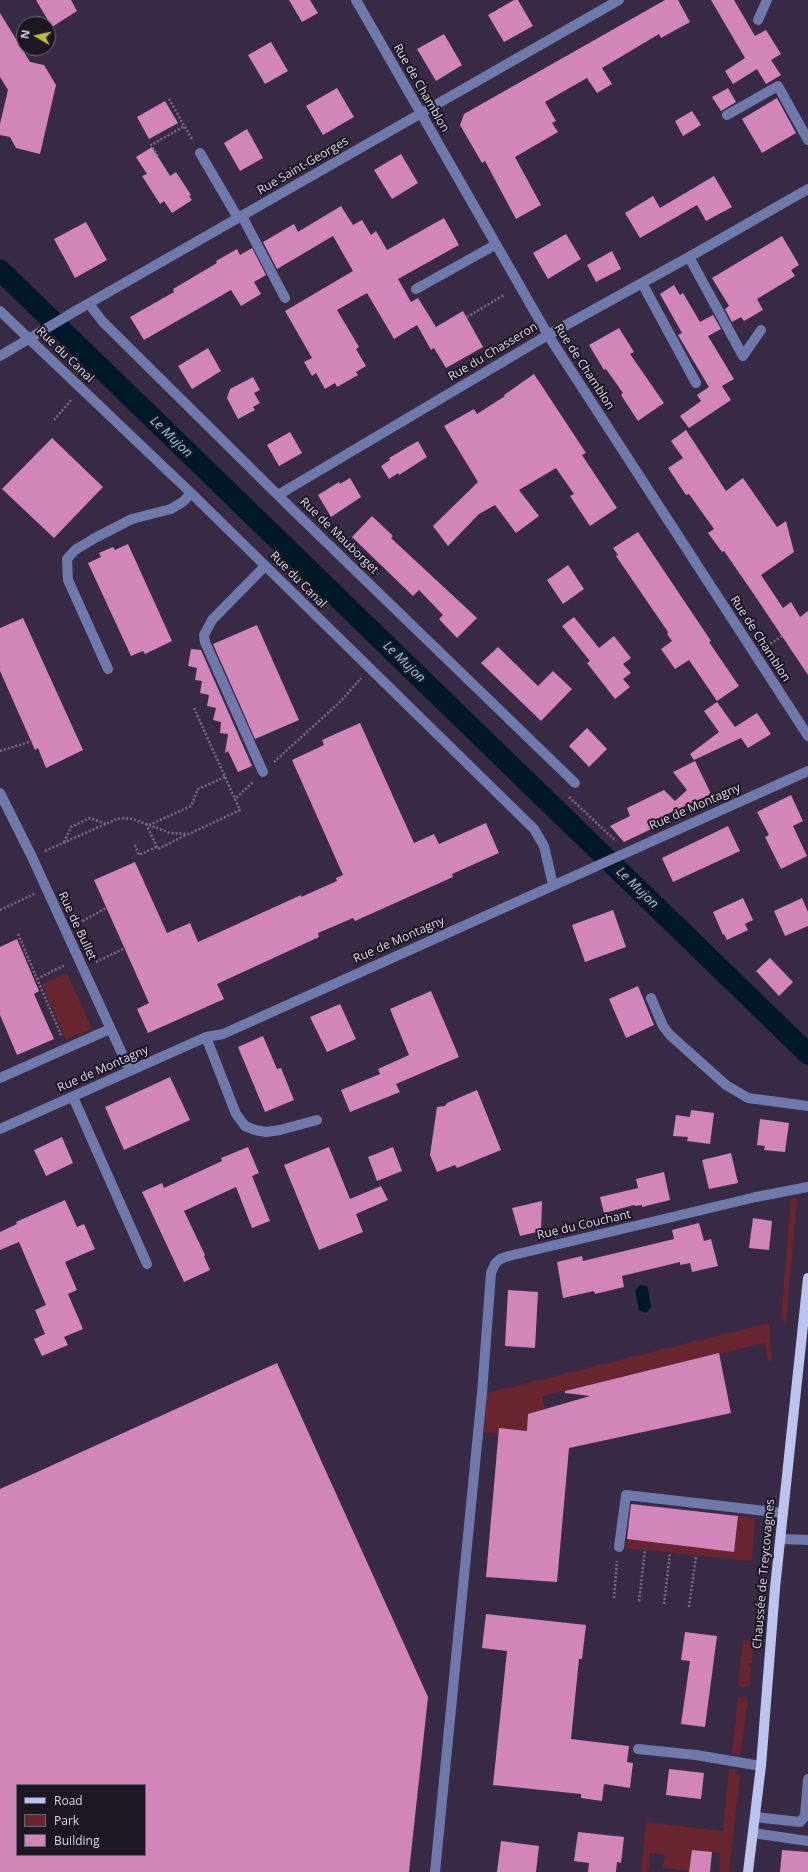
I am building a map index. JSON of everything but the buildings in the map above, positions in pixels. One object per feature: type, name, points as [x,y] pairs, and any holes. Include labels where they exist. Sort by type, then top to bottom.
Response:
[{"type":"main road","name":"Chaussée de Treycovagnes","points":[[748,1872],[760,1766],[775,1588],[808,1278]]},
{"type":"street","name":"Rue de Chamblon","points":[[356,0],[495,245],[548,335],[808,736]]},
{"type":"street","name":"Rue Saint-Georges","points":[[0,356],[72,313],[619,0]]},
{"type":"street","points":[[758,20],[767,0]]},
{"type":"street","points":[[727,115],[778,86],[808,140]]},
{"type":"street","points":[[200,153],[240,217],[285,298]]},
{"type":"street","name":"Rue du Chasseron","points":[[278,495],[548,335],[808,189]]},
{"type":"street","points":[[416,289],[495,245]]},
{"type":"street","points":[[689,257],[744,356],[761,330]]},
{"type":"street","points":[[642,283],[696,383]]},
{"type":"street","name":"Rue de Mauborget","points":[[89,304],[103,322],[278,495],[575,783]]},
{"type":"street","name":"Rue du Canal","points":[[0,310],[191,493],[534,829],[544,846],[553,885]]},
{"type":"street","points":[[108,669],[68,580],[67,560],[75,550],[95,538],[132,519],[171,509],[184,501],[191,493]]},
{"type":"street","points":[[264,772],[205,642],[204,635],[212,620],[265,566]]},
{"type":"street","name":"Rue de Montagny","points":[[0,1129],[206,1037],[223,1034],[586,870],[624,848],[808,771]]},
{"type":"street","name":"Rue de Bullet","points":[[0,793],[32,857],[130,1071]]},
{"type":"street","points":[[651,998],[663,1026],[670,1035],[726,1085],[748,1098],[808,1106]]},
{"type":"street","points":[[0,1078],[110,1029]]},
{"type":"street","points":[[206,1037],[236,1114],[245,1126],[266,1132],[317,1120]]},
{"type":"street","points":[[73,1097],[147,1264]]},
{"type":"street","name":"Rue du Couchant","points":[[435,1872],[482,1393],[491,1273],[495,1264],[500,1259],[756,1197],[808,1187]]},
{"type":"street","points":[[619,1547],[626,1495],[783,1513]]},
{"type":"street","points":[[781,1539],[808,1540]]},
{"type":"street","points":[[638,1749],[696,1755],[760,1766]]},
{"type":"street","points":[[755,1817],[800,1822],[803,1820],[808,1779]]},
{"type":"street","points":[[753,1833],[808,1841]]},
{"type":"path","points":[[169,99],[200,153]]},
{"type":"path","points":[[158,156],[151,145],[185,126]]},
{"type":"path","points":[[467,317],[504,295]]},
{"type":"path","points":[[54,420],[74,398]]},
{"type":"path","points":[[770,644],[782,636]]},
{"type":"path","points":[[235,799],[340,701],[370,669]]},
{"type":"path","points":[[135,845],[139,855],[156,847],[158,849],[240,810],[194,708]]},
{"type":"path","points":[[0,751],[32,741]]},
{"type":"path","points":[[147,824],[191,806],[198,789],[225,777]]},
{"type":"path","points":[[566,793],[624,848]]},
{"type":"path","points":[[64,843],[71,827],[90,818],[106,824]]},
{"type":"path","points":[[32,857],[106,824],[125,818],[170,832],[189,834]]},
{"type":"path","points":[[147,824],[156,847]]},
{"type":"path","points":[[0,910],[34,894]]},
{"type":"path","points":[[73,926],[106,908]]},
{"type":"path","points":[[18,934],[66,1049]]},
{"type":"path","points":[[90,965],[124,948]]},
{"type":"path","points":[[37,979],[66,965]]},
{"type":"path","points":[[614,1598],[619,1547]]},
{"type":"path","points":[[639,1601],[645,1550]]},
{"type":"path","points":[[664,1604],[670,1553]]},
{"type":"path","points":[[689,1607],[696,1556]]},
{"type":"green space","points":[[67,973],[92,1029],[66,1040],[42,984]]},
{"type":"green space","points":[[791,1197],[797,1199],[786,1322],[781,1319]]},
{"type":"green space","points":[[769,1323],[772,1360],[768,1361],[765,1343],[542,1396],[545,1409],[527,1431],[499,1428],[499,1434],[484,1432],[487,1393]]},
{"type":"green space","points":[[738,1516],[755,1518],[752,1560],[750,1561],[625,1548],[626,1539],[733,1552]]},
{"type":"green space","points":[[743,1640],[753,1643],[752,1663],[748,1663],[748,1666],[751,1667],[750,1685],[744,1687],[738,1686]]},
{"type":"green space","points":[[738,1697],[748,1699],[740,1755],[732,1754]]},
{"type":"green space","points":[[729,1769],[737,1769],[736,1775],[740,1776],[729,1872],[719,1872],[720,1853],[692,1850],[689,1871],[663,1868],[665,1855],[650,1853],[648,1872],[641,1872],[646,1822],[723,1831]]},
{"type":"water","points":[[640,1285],[648,1288],[651,1307],[646,1313],[639,1310],[635,1291]]},
{"type":"waterway","name":"Le Mujon","points":[[0,270],[808,1054]]}]
